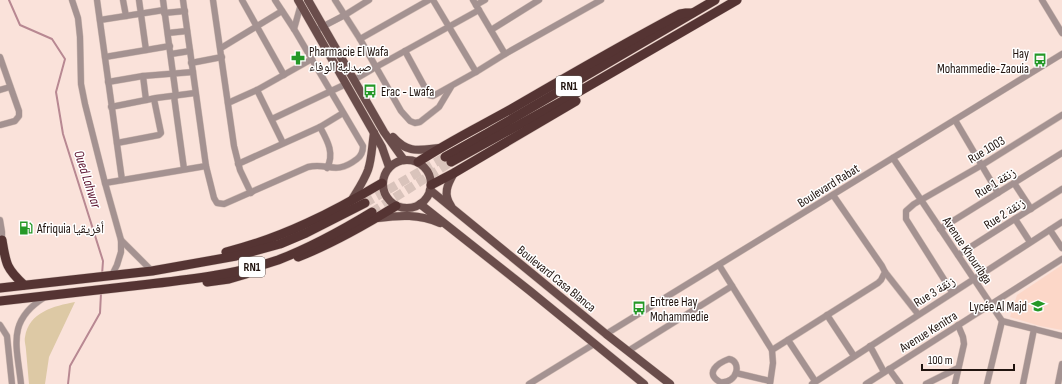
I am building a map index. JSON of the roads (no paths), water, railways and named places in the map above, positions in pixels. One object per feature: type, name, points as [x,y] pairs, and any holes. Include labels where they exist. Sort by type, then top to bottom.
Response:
[{"type":"highway","name":"RN1","points":[[715,0],[488,133],[448,159],[568,98],[737,0]]},
{"type":"highway","points":[[418,162],[440,148],[624,44],[680,14],[692,13]]},
{"type":"highway","points":[[430,188],[629,69],[690,31],[694,25]]},
{"type":"highway","points":[[152,272],[163,265],[210,256],[278,236],[326,215],[382,182]]},
{"type":"highway","name":"RN1","points":[[0,288],[109,275],[152,272],[236,256],[280,244],[306,233],[365,203]]},
{"type":"highway","points":[[0,301],[151,284],[162,287],[229,279],[265,269],[310,253],[375,215],[396,206]]},
{"type":"highway","points":[[1,237],[6,261],[10,271],[24,285]]},
{"type":"main road","points":[[302,1],[324,26],[384,132],[404,160]]},
{"type":"main road","points":[[302,1],[316,31],[374,133],[385,154],[389,167]]},
{"type":"main road","points":[[384,132],[407,148],[421,150],[440,148]]},
{"type":"main road","points":[[350,202],[368,171],[374,133]]},
{"type":"main road","points":[[411,160],[418,162],[424,166],[428,172],[430,188],[428,196],[420,204],[412,207],[404,208],[396,206],[389,200],[384,192],[382,182],[384,174],[389,167],[396,162],[411,160]]},
{"type":"main road","points":[[453,208],[448,201],[446,194],[447,184],[454,173]]},
{"type":"main road","name":"Boulevard Casa Blanca","points":[[430,188],[606,334],[670,384]]},
{"type":"main road","points":[[420,204],[644,384]]},
{"type":"main road","points":[[375,215],[412,216],[434,221],[446,226]]},
{"type":"street","points":[[72,0],[79,24],[81,84],[104,183],[121,240],[119,258],[109,275]]},
{"type":"street","points":[[97,0],[122,180]]},
{"type":"street","points":[[123,0],[126,16]]},
{"type":"street","points":[[139,0],[146,50]]},
{"type":"street","points":[[163,0],[171,54],[184,169]]},
{"type":"street","points":[[190,0],[184,2],[206,166],[212,194],[217,203],[222,204],[226,204],[308,167],[317,166],[338,168],[350,164],[359,157],[363,150],[363,146],[312,59],[275,0]]},
{"type":"street","points":[[213,0],[234,146],[238,164],[251,193]]},
{"type":"street","points":[[242,0],[284,75]]},
{"type":"street","points":[[336,0],[401,111],[410,121],[420,122],[435,111],[452,86]]},
{"type":"street","points":[[316,31],[369,0]]},
{"type":"street","points":[[360,39],[430,0]]},
{"type":"street","points":[[433,0],[476,72]]},
{"type":"street","points":[[354,80],[376,66],[449,26],[476,5],[485,0]]},
{"type":"street","points":[[490,30],[540,0]]},
{"type":"street","points":[[405,51],[430,95],[434,96],[601,0]]},
{"type":"street","points":[[1042,0],[1062,33]]},
{"type":"street","points":[[294,29],[302,1]]},
{"type":"street","points":[[476,5],[505,54]]},
{"type":"street","points":[[100,20],[141,14],[185,11]]},
{"type":"street","points":[[221,48],[282,11]]},
{"type":"street","points":[[168,33],[187,31]]},
{"type":"street","points":[[105,57],[170,46]]},
{"type":"street","points":[[171,54],[190,51]]},
{"type":"street","name":"Boulevard Rabat","points":[[606,334],[1062,54]]},
{"type":"street","points":[[0,57],[19,111],[19,116],[15,121],[0,125]]},
{"type":"street","points":[[192,63],[222,57]]},
{"type":"street","points":[[228,103],[257,90],[312,59]]},
{"type":"street","points":[[108,82],[143,76],[193,72]]},
{"type":"street","points":[[143,76],[146,100]]},
{"type":"street","points":[[272,120],[346,84]]},
{"type":"street","points":[[0,90],[10,87]]},
{"type":"street","points":[[257,90],[283,142]]},
{"type":"street","points":[[112,107],[146,100],[196,93]]},
{"type":"street","points":[[116,143],[159,135],[161,133],[154,99]]},
{"type":"street","points":[[238,164],[283,142],[320,127],[343,113]]},
{"type":"street","name":"Rue 1003","points":[[952,292],[906,219],[905,215],[907,209],[982,165],[1062,115]]},
{"type":"street","points":[[955,120],[998,193]]},
{"type":"street","points":[[320,127],[327,141],[331,154],[327,168]]},
{"type":"street","name":"Rue 1 زنقة","points":[[940,229],[1062,153]]},
{"type":"street","name":"Avenue Khouribga","points":[[893,158],[1002,321]]},
{"type":"street","points":[[104,183],[206,166]]},
{"type":"street","points":[[1014,183],[1031,209]]},
{"type":"street","name":"Rue 2 زنقة","points":[[958,255],[1062,189]]},
{"type":"street","points":[[833,194],[885,272],[918,314]]},
{"type":"street","points":[[1015,219],[1030,242]]},
{"type":"street","points":[[0,220],[1,237]]},
{"type":"street","name":"Rue 3 زنقة","points":[[815,382],[1062,222]]},
{"type":"street","points":[[1050,230],[1062,248]]},
{"type":"street","points":[[121,240],[152,272]]},
{"type":"street","name":"Avenue Kenitra","points":[[866,384],[1062,259]]},
{"type":"street","points":[[719,265],[772,350],[773,357],[770,382],[736,373]]},
{"type":"street","points":[[772,350],[878,283],[883,278],[885,272]]},
{"type":"street","points":[[628,350],[732,286]]},
{"type":"street","points":[[21,384],[16,335],[18,326],[30,309],[48,295]]},
{"type":"street","points":[[827,315],[854,356]]},
{"type":"street","points":[[987,384],[1002,321],[1062,336]]},
{"type":"street","points":[[0,325],[7,336],[12,384]]},
{"type":"street","points":[[956,384],[964,344],[958,325]]},
{"type":"street","points":[[1023,384],[1034,329]]},
{"type":"street","points":[[788,340],[815,382]]},
{"type":"street","points":[[528,384],[594,344]]},
{"type":"street","points":[[870,346],[887,370],[900,384]]},
{"type":"street","points":[[729,359],[735,362],[736,373],[734,380],[729,384],[718,380],[712,374],[715,367],[729,359]]},
{"type":"street","points":[[1058,384],[1062,364]]},
{"type":"street","points":[[926,384],[958,368]]},
{"type":"waterway","name":"Oued Lahwar","points":[[9,0],[20,25],[52,39],[65,59],[56,92],[63,134],[103,261],[102,275]]},
{"type":"waterway","name":"Oued Lahwar","points":[[68,384],[70,366],[100,313],[101,293]]},
{"type":"tunnel","points":[[365,203],[445,157]]},
{"type":"tunnel","points":[[372,212],[451,162]]},
{"type":"place","name":"Pharmacie El Wafa صيدلية الوفاء","points":[[298,58]]},
{"type":"place","name":"Hay Mohammedie-Zaouia","points":[[1040,60]]},
{"type":"place","name":"Erac - Lwafa","points":[[370,91]]},
{"type":"place","name":"Afriquia أفريقيا","points":[[26,228]]},
{"type":"place","name":"Lycée Al Majd","points":[[1038,306]]},
{"type":"place","name":"Entree Hay Mohammedie","points":[[639,308]]}]
